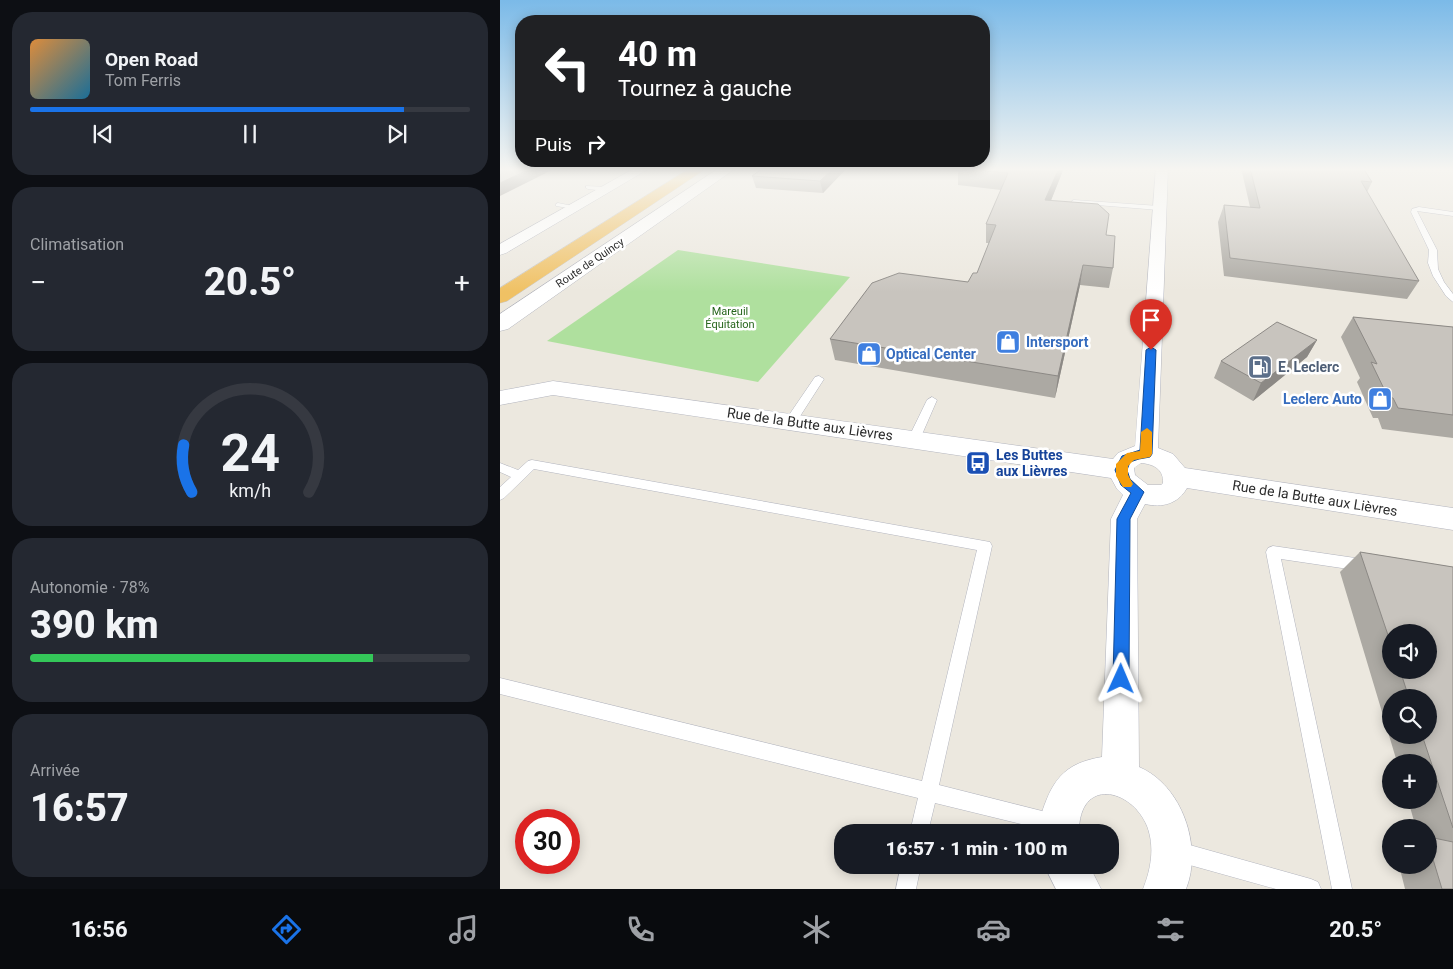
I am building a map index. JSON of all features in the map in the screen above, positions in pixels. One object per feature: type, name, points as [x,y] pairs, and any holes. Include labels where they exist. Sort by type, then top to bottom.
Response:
[{"type":"highway","points":[[500,278],[612,209]]},
{"type":"highway","points":[[500,297],[636,209]]},
{"type":"street","points":[[500,250],[570,209]]},
{"type":"street","name":"Route de Quincy","points":[[500,324],[668,209]]},
{"type":"street","points":[[1146,454],[1159,209]]},
{"type":"street","name":"Rue de la Butte aux Lièvres","points":[[500,398],[553,388],[791,420],[914,439],[1129,481]]},
{"type":"street","points":[[1120,777],[1124,519],[1129,481],[1126,460],[1138,454],[1154,456],[1170,464],[1177,477],[1176,484],[1172,490],[1157,496],[1129,481]]},
{"type":"street","name":"Rue de la Butte aux Lièvres","points":[[1177,477],[1453,519]]},
{"type":"street","points":[[1060,824],[1064,804],[1073,788],[1087,779],[1103,775],[1120,777],[1135,784],[1160,812],[1168,830],[1172,850],[1172,869],[1164,889]]},
{"type":"street","points":[[1071,874],[1080,889]]},
{"type":"lane","points":[[1415,209],[1414,212],[1434,250],[1432,256],[1433,266],[1446,292],[1453,299]]},
{"type":"lane","points":[[1427,209],[1453,214]]},
{"type":"lane","points":[[791,420],[819,379]]},
{"type":"lane","points":[[914,439],[932,400]]},
{"type":"lane","points":[[500,495],[532,464],[985,546],[921,824]]},
{"type":"lane","points":[[500,467],[520,476]]},
{"type":"lane","points":[[1342,889],[1273,552],[1377,568]]},
{"type":"lane","points":[[500,686],[928,792],[1044,824]]},
{"type":"lane","points":[[1172,850],[1311,889]]},
{"type":"lane","points":[[906,889],[909,874]]},
{"type":"green space","name":"Mareuil Équitation","points":[[678,250],[850,277],[758,382],[547,341]]},
{"type":"building","points":[[992,209],[1104,209],[1109,214],[1106,235],[1115,236],[1113,268],[1083,265],[1058,376],[830,339],[872,283],[899,273],[968,282],[973,273],[977,273],[996,225],[986,224]]},
{"type":"building","points":[[1225,209],[1378,209],[1419,281],[1230,258]]},
{"type":"building","points":[[1353,317],[1453,327],[1453,415],[1398,408],[1393,398],[1388,397],[1371,362],[1377,364]]},
{"type":"building","points":[[1277,322],[1317,340],[1261,383],[1221,361]]},
{"type":"building","points":[[1360,552],[1453,567],[1453,828],[1437,780],[1437,754],[1428,754],[1425,744],[1437,744],[1437,689],[1406,689],[1403,679],[1437,679],[1437,624],[1384,624]]},
{"type":"building","points":[[1437,839],[1453,842],[1453,889],[1442,889],[1437,872]]},
{"type":"slow traffic","points":[[1127,484],[1122,476],[1122,464],[1131,456],[1146,454],[1147,432]]},
{"type":"place","name":"Intersport","points":[[1008,342]]},
{"type":"place","name":"Optical Center","points":[[869,354]]},
{"type":"place","name":"E. Leclerc","points":[[1260,367]]},
{"type":"place","name":"Leclerc Auto","points":[[1380,399]]},
{"type":"place","name":"Les Buttes aux Lièvres","points":[[978,463]]},
{"type":"route","points":[[1121,679],[1124,519],[1138,492],[1125,482],[1121,470],[1122,464],[1131,456],[1146,454],[1151,350]]}]
